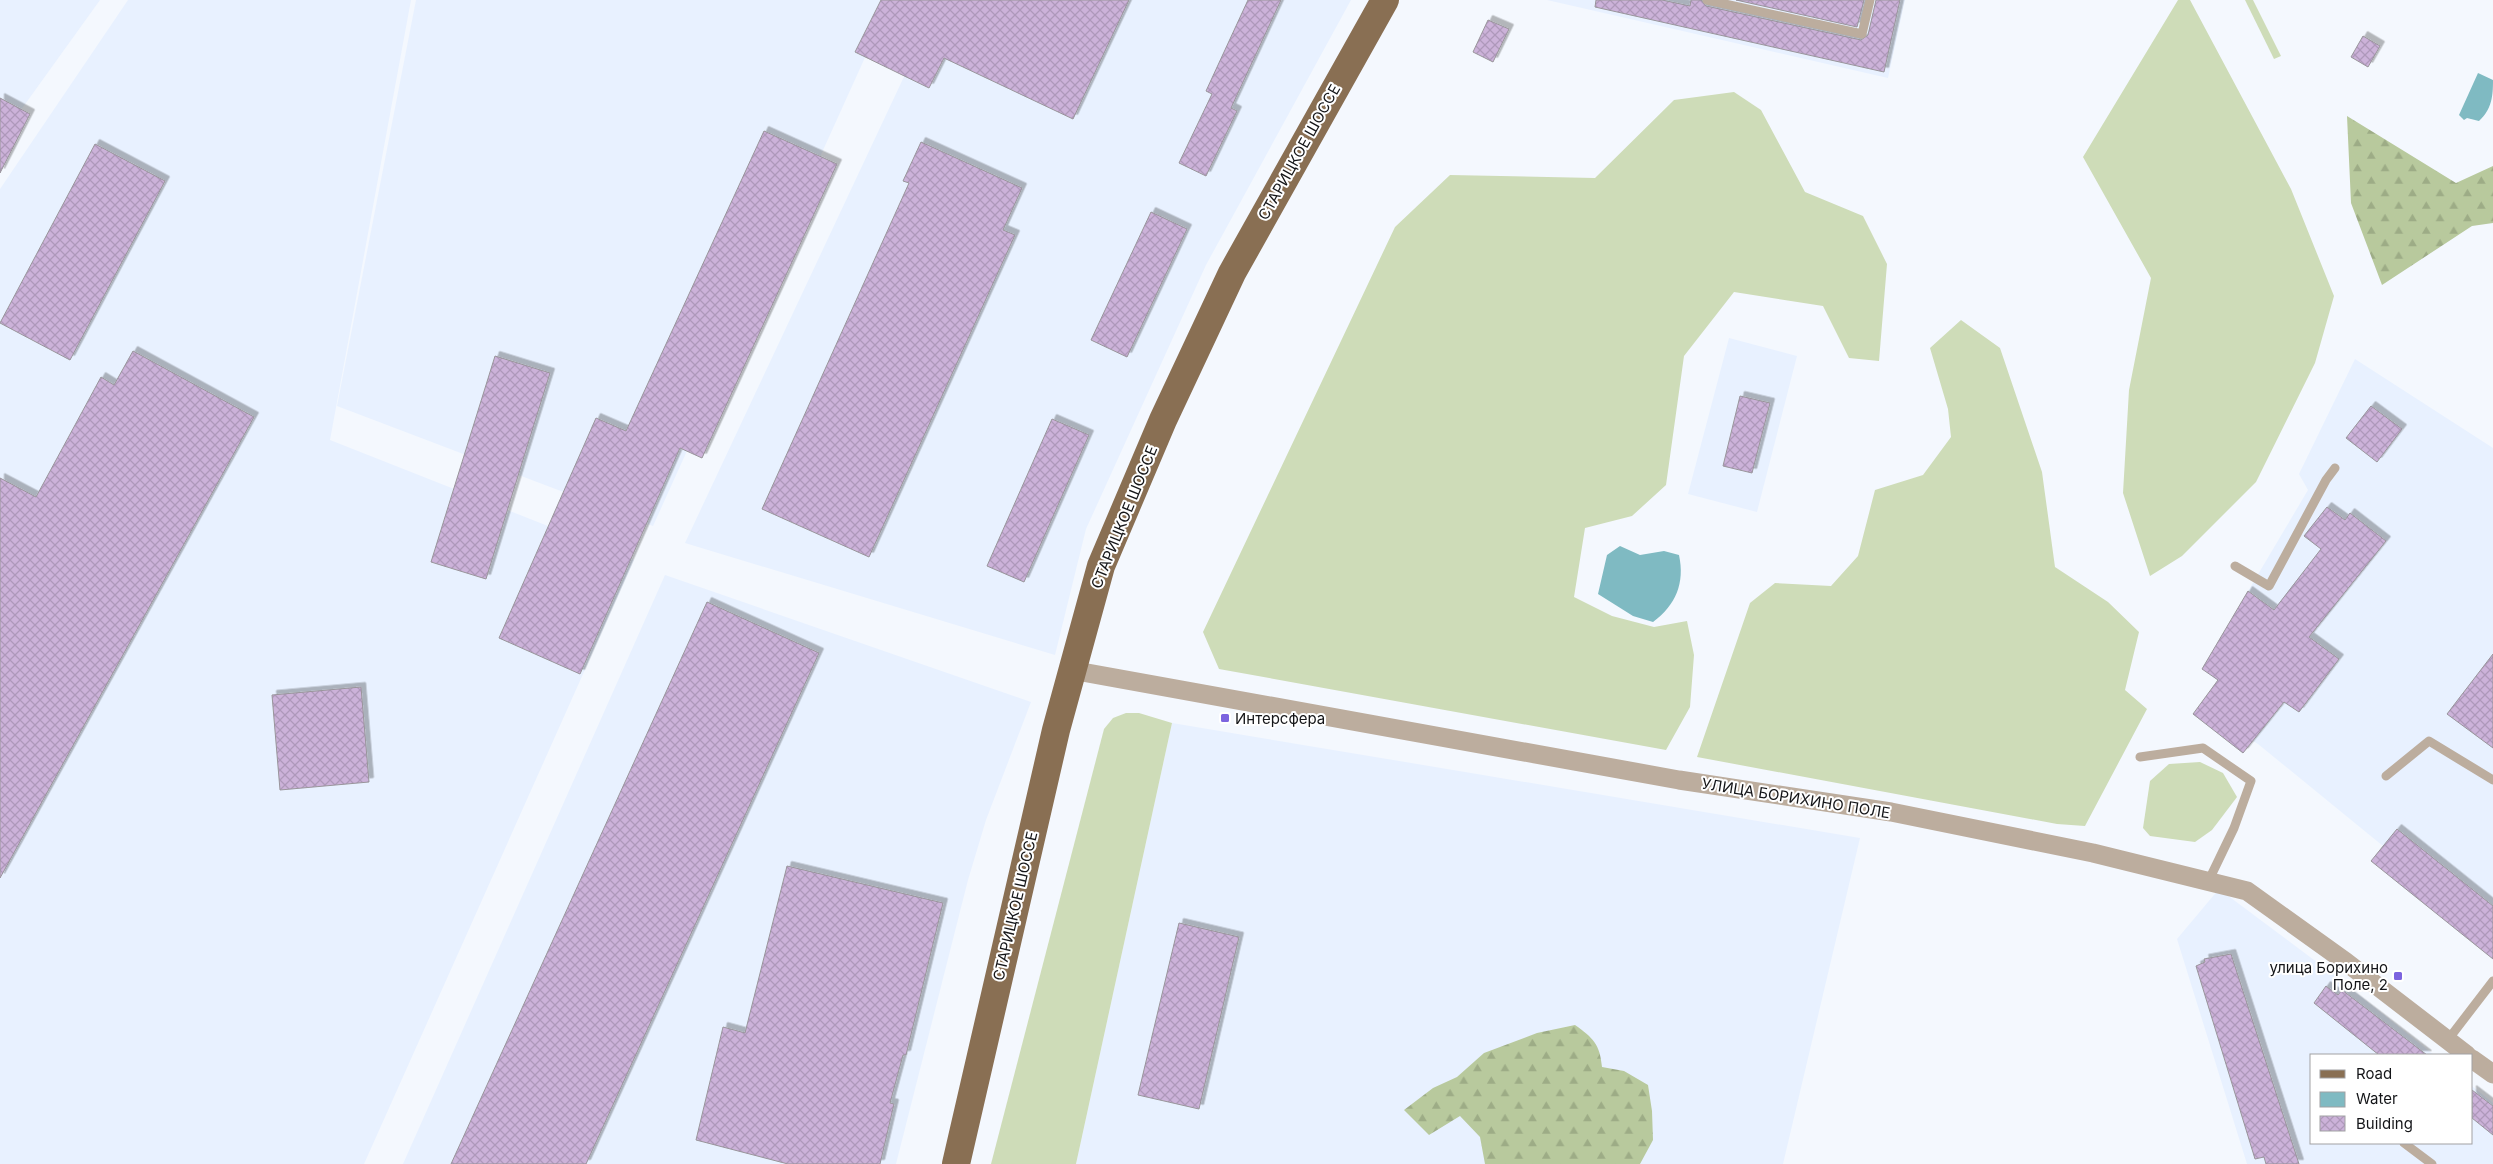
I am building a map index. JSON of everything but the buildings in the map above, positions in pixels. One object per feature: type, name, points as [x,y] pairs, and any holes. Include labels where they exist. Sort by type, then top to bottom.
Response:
[{"type":"main road","name":"СТАРИЦКОЕ ШОССЕ","points":[[956,1164],[1072,670],[1101,566],[1163,420],[1232,273],[1385,0]]},
{"type":"street","name":"УЛИЦА БОРИХИНО ПОЛЕ","points":[[1072,670],[1679,780],[1891,812],[2093,853],[2247,891],[2346,962],[2466,1054]]},
{"type":"street","points":[[2473,1060],[2493,1074]]},
{"type":"lane","points":[[1708,0],[1862,34],[1870,0]]},
{"type":"lane","points":[[2235,566],[2269,586],[2334,468]]},
{"type":"lane","points":[[2386,776],[2429,741],[2493,780]]},
{"type":"lane","points":[[2140,757],[2203,748],[2251,781],[2234,828],[2208,882]]},
{"type":"lane","points":[[2447,1041],[2493,981]]},
{"type":"lane","points":[[2405,1144],[2432,1164]]},
{"type":"shaded area","points":[[0,0],[100,0],[0,139]]},
{"type":"shaded area","points":[[128,0],[411,0],[330,440],[634,560],[364,1164],[0,1164],[0,189]]},
{"type":"shaded area","points":[[416,0],[891,0],[653,526],[337,406]]},
{"type":"shaded area","points":[[940,0],[1351,0],[1206,265],[1086,529],[1055,655],[685,543]]},
{"type":"shaded area","points":[[1547,0],[1905,0],[1888,78]]},
{"type":"shaded area","points":[[1729,338],[1797,356],[1757,512],[1688,494]]},
{"type":"shaded area","points":[[2355,359],[2493,448],[2493,958],[2383,846],[2258,744],[2253,741],[2243,753],[2193,714],[2218,681],[2202,669],[2308,490],[2299,474]]},
{"type":"shaded area","points":[[665,575],[1031,702],[986,820],[968,880],[896,1164],[403,1164]]},
{"type":"shaded area","points":[[1172,723],[1860,838],[1783,1164],[1076,1164]]},
{"type":"shaded area","points":[[2219,889],[2334,975],[2433,1054],[2310,1054],[2310,1144],[2473,1144],[2473,1087],[2493,1103],[2493,1164],[2247,1164],[2177,939]]},
{"type":"green space","points":[[2178,0],[2190,0],[2291,189],[2334,296],[2315,363],[2256,482],[2182,556],[2150,576],[2123,493],[2129,390],[2151,278],[2083,157]]},
{"type":"green space","points":[[2245,0],[2253,0],[2281,56],[2274,59]]},
{"type":"green space","points":[[1734,92],[1761,110],[1805,192],[1863,216],[1887,264],[1879,361],[1849,358],[1823,306],[1734,292],[1684,356],[1666,485],[1632,516],[1585,528],[1574,597],[1612,616],[1654,627],[1687,621],[1694,655],[1690,707],[1666,750],[1219,669],[1203,632],[1395,227],[1450,175],[1595,178],[1674,100]]},
{"type":"green space","points":[[2347,116],[2456,183],[2493,166],[2493,223],[2472,226],[2382,285],[2351,203]]},
{"type":"green space","points":[[1961,320],[2000,348],[2042,472],[2055,567],[2108,602],[2139,632],[2125,690],[2147,709],[2085,826],[2057,824],[1697,757],[1750,603],[1775,583],[1831,586],[1858,556],[1875,490],[1923,475],[1951,437],[1948,409],[1930,348]]},
{"type":"green space","points":[[1126,713],[1139,713],[1172,723],[1076,1164],[991,1164],[1104,729],[1113,718]]},
{"type":"green space","points":[[2200,762],[2223,773],[2237,797],[2212,830],[2195,842],[2150,836],[2143,828],[2150,781],[2169,764]]},
{"type":"green space","points":[[1575,1025],[1595,1042],[1602,1067],[1624,1071],[1648,1085],[1652,1111],[1653,1140],[1640,1164],[1485,1164],[1480,1137],[1460,1116],[1429,1135],[1404,1110],[1433,1088],[1457,1077],[1484,1053],[1537,1033]]},
{"type":"water","points":[[2478,73],[2493,80],[2491,102],[2487,112],[2479,121],[2467,118],[2464,120],[2459,115]]},
{"type":"water","points":[[1620,546],[1640,555],[1664,551],[1679,555],[1681,575],[1677,593],[1668,608],[1653,622],[1633,616],[1598,594],[1607,555]]},
{"type":"place","name":"Интерсфера","points":[[1225,718]]},
{"type":"place","name":"улица Борихино Поле, 2","points":[[2398,976]]}]
